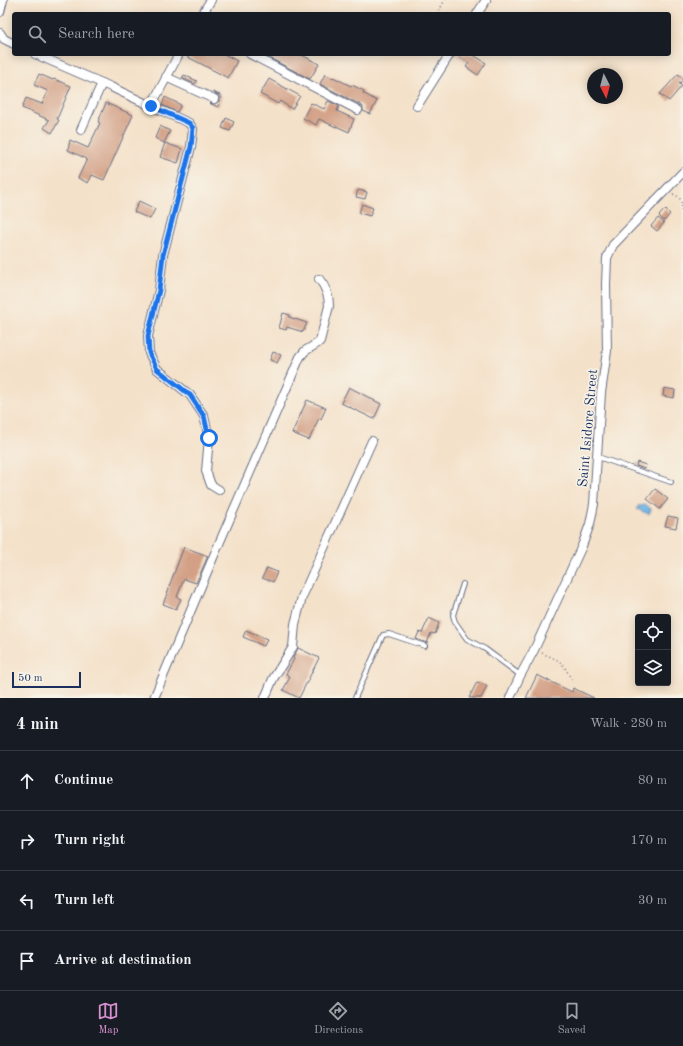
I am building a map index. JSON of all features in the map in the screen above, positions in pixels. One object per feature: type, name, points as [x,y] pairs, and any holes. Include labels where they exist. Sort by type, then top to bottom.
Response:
[{"type":"street","points":[[0,12],[3,0]]},
{"type":"street","points":[[203,12],[211,0]]},
{"type":"street","points":[[478,12],[486,0]]},
{"type":"street","points":[[0,33],[4,39],[12,43]]},
{"type":"street","points":[[40,56],[189,123],[193,128],[191,147],[163,255],[159,290],[148,336],[149,353],[157,369],[190,395],[204,416],[209,438],[206,471],[211,484],[219,490]]},
{"type":"street","points":[[151,106],[178,56]]},
{"type":"street","points":[[254,56],[358,110]]},
{"type":"street","points":[[417,106],[449,56]]},
{"type":"street","points":[[166,77],[214,99]]},
{"type":"street","points":[[81,130],[102,83]]},
{"type":"street","name":"Saint Isidore Street","points":[[510,698],[582,546],[590,524],[594,504],[601,393],[607,351],[607,258],[613,245],[683,172]]},
{"type":"street","points":[[154,698],[300,357],[320,341],[329,306],[329,300],[325,286],[320,279]]},
{"type":"street","points":[[265,698],[292,647],[295,624],[302,597],[372,441]]},
{"type":"lane","points":[[598,457],[671,482]]},
{"type":"lane","points":[[463,584],[453,614],[455,622],[467,639],[485,649],[520,676]]},
{"type":"lane","points":[[355,698],[383,635],[389,634],[425,646]]},
{"type":"path","points":[[438,12],[445,0]]},
{"type":"path","points":[[665,191],[679,197],[682,201],[681,211]]},
{"type":"path","points":[[534,650],[560,662],[572,682]]},
{"type":"water","points":[[646,505],[651,509],[649,514],[637,509],[638,506]]},
{"type":"building","points":[[186,56],[228,56],[237,61],[228,78]]},
{"type":"building","points":[[266,56],[304,56],[319,64],[310,79]]},
{"type":"building","points":[[458,56],[475,56],[486,63],[478,75],[466,67],[469,63]]},
{"type":"building","points":[[39,74],[71,86],[57,119],[59,120],[52,133],[44,128],[49,120],[22,108],[26,98],[42,104],[48,91],[34,85]]},
{"type":"building","points":[[325,74],[364,91],[363,93],[377,101],[370,114],[363,111],[363,107],[361,105],[320,84]]},
{"type":"building","points":[[678,74],[683,78],[679,84],[682,86],[669,101],[660,94]]},
{"type":"building","points":[[184,75],[197,81],[195,84],[182,78]]},
{"type":"building","points":[[269,79],[300,96],[292,109],[280,101],[278,104],[260,94]]},
{"type":"building","points":[[213,92],[222,96],[218,107],[209,103],[215,104],[219,101],[219,96]]},
{"type":"building","points":[[165,97],[181,105],[177,112],[162,105]]},
{"type":"building","points":[[328,101],[339,106],[337,111],[354,119],[349,132],[319,119],[316,125],[303,118],[311,103],[324,109]]},
{"type":"building","points":[[106,103],[133,115],[104,180],[92,175],[88,183],[78,178],[87,159],[68,150],[70,140],[88,148],[100,123],[98,122]]},
{"type":"building","points":[[226,118],[234,122],[230,131],[222,128]]},
{"type":"building","points":[[160,126],[170,131],[164,143],[155,138]]},
{"type":"building","points":[[165,143],[182,149],[178,163],[160,157]]},
{"type":"building","points":[[358,190],[367,192],[365,199],[356,197]]},
{"type":"building","points":[[139,201],[155,209],[150,219],[134,212]]},
{"type":"building","points":[[362,204],[373,208],[370,216],[359,213]]},
{"type":"building","points":[[665,209],[670,214],[664,221],[659,216]]},
{"type":"building","points":[[658,218],[664,223],[657,231],[651,226]]},
{"type":"building","points":[[283,313],[290,315],[289,317],[307,323],[303,332],[287,327],[286,330],[279,328]]},
{"type":"building","points":[[273,352],[281,355],[277,363],[270,360]]},
{"type":"building","points":[[349,387],[381,404],[374,419],[341,403]]},
{"type":"building","points":[[664,388],[675,390],[674,398],[663,396]]},
{"type":"building","points":[[307,400],[326,408],[321,419],[319,418],[309,440],[292,433]]},
{"type":"building","points":[[637,462],[646,465],[645,469],[636,466]]},
{"type":"building","points":[[655,489],[668,499],[660,509],[647,499]]},
{"type":"building","points":[[668,516],[678,518],[676,528],[665,526]]},
{"type":"building","points":[[184,547],[208,556],[196,583],[184,579],[177,597],[181,599],[176,609],[163,604]]},
{"type":"building","points":[[267,568],[277,572],[273,582],[262,578]]},
{"type":"building","points":[[429,618],[439,623],[435,634],[431,633],[427,643],[416,639],[419,632],[422,633]]},
{"type":"building","points":[[246,630],[267,639],[264,646],[243,637]]},
{"type":"building","points":[[298,648],[319,658],[299,698],[283,690],[290,677],[286,674]]},
{"type":"building","points":[[537,675],[572,692],[573,688],[594,698],[526,698]]},
{"type":"building","points":[[477,682],[487,686],[481,698],[469,698]]},
{"type":"route","points":[[151,106],[189,123],[193,128],[191,147],[163,255],[159,290],[148,336],[149,353],[157,369],[190,395],[204,416],[209,438]]}]
